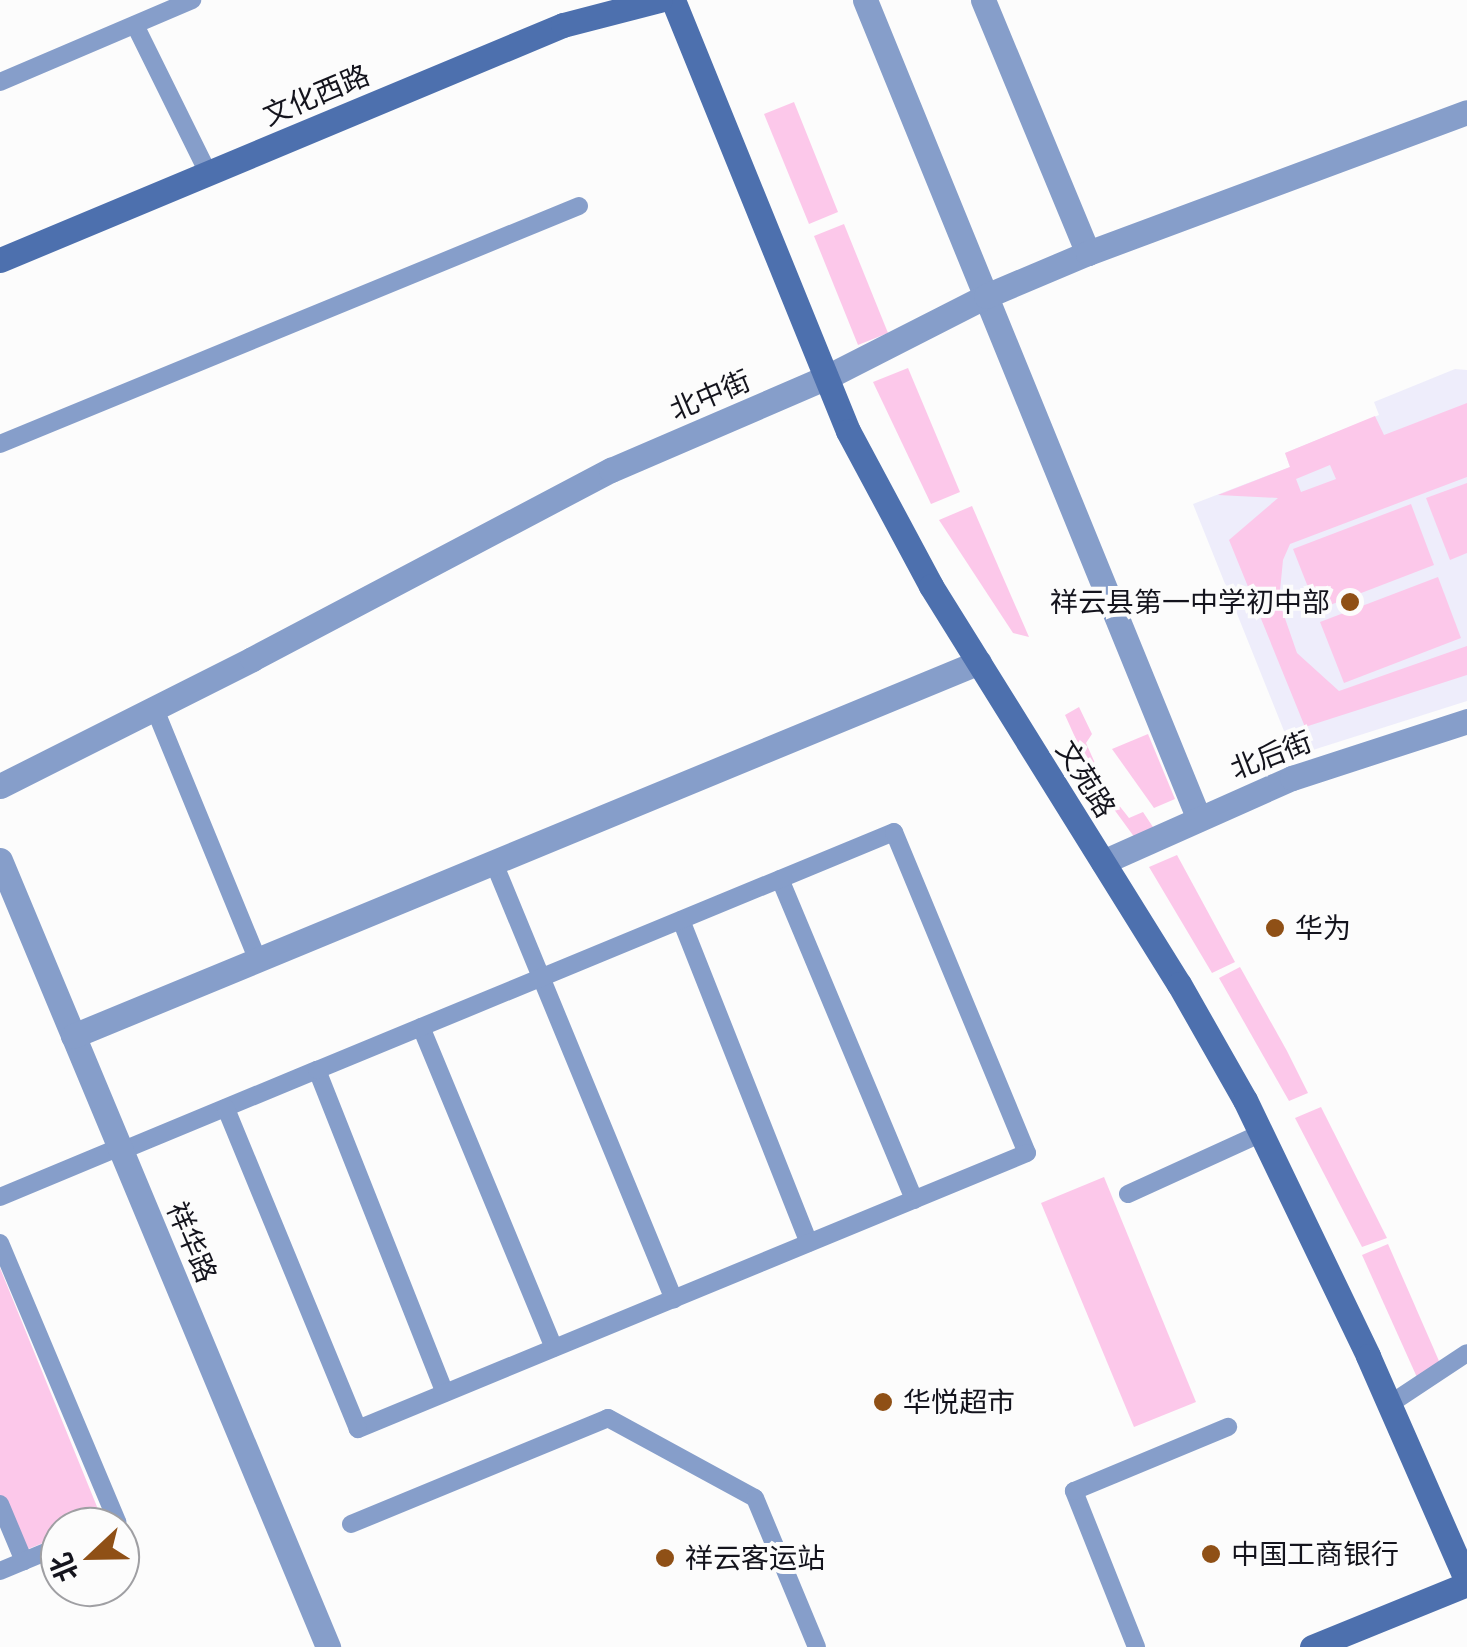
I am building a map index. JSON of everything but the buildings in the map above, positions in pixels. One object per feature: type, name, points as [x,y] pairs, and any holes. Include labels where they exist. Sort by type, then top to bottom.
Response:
[{"type":"main road","name":"文化西路","points":[[0,260],[563,25],[660,0]]},
{"type":"main road","name":"文苑路","points":[[674,0],[825,378],[873,481],[979,662],[1211,1038],[1262,1133],[1390,1404],[1467,1582]]},
{"type":"main road","points":[[1312,1647],[1467,1582]]},
{"type":"street","points":[[865,0],[1198,817]]},
{"type":"street","points":[[984,0],[1088,253]]},
{"type":"street","name":"北中街","points":[[0,786],[610,470],[825,378],[986,296],[1088,253],[1467,112]]},
{"type":"street","points":[[73,1036],[979,662]]},
{"type":"street","name":"北后街","points":[[1102,862],[1198,817],[1352,756],[1467,721]]},
{"type":"street","name":"祥华路","points":[[0,860],[328,1647]]},
{"type":"lane","points":[[0,82],[192,0]]},
{"type":"lane","points":[[136,24],[208,173]]},
{"type":"lane","points":[[0,444],[580,206]]},
{"type":"lane","points":[[154,707],[258,960]]},
{"type":"lane","points":[[0,1197],[226,1108],[894,832],[1027,1153],[358,1429],[226,1108]]},
{"type":"lane","points":[[494,863],[674,1298]]},
{"type":"lane","points":[[780,879],[914,1200]]},
{"type":"lane","points":[[681,920],[809,1243]]},
{"type":"lane","points":[[422,1027],[554,1348]]},
{"type":"lane","points":[[317,1070],[445,1393]]},
{"type":"lane","points":[[1128,1194],[1262,1133]]},
{"type":"lane","points":[[0,1243],[111,1507]]},
{"type":"lane","points":[[1390,1404],[1467,1353]]},
{"type":"lane","points":[[351,1524],[608,1418],[756,1498],[817,1647]]},
{"type":"lane","points":[[1136,1647],[1074,1491],[1228,1427]]},
{"type":"lane","points":[[0,1504],[24,1561]]},
{"type":"lane","points":[[0,1571],[40,1554]]},
{"type":"shaded area","points":[[794,102],[838,212],[809,224],[764,114]]},
{"type":"shaded area","points":[[844,224],[888,333],[858,345],[814,236]]},
{"type":"shaded area","points":[[908,368],[960,492],[931,504],[873,382]]},
{"type":"shaded area","name":"祥云县第一中学初中部","points":[[1455,369],[1467,370],[1467,701],[1294,756],[1193,504],[1290,467],[1285,453],[1379,415],[1374,402]]},
{"type":"shaded area","points":[[1467,403],[1467,477],[1290,544],[1283,560],[1279,601],[1297,653],[1339,691],[1467,646],[1467,675],[1305,727],[1229,540],[1278,498],[1218,495],[1290,467],[1285,453],[1375,416],[1384,435]],"holes":[[[1330,465],[1336,479],[1301,492],[1296,479]]]},
{"type":"shaded area","points":[[1467,483],[1467,553],[1450,560],[1426,498]]},
{"type":"shaded area","points":[[1411,504],[1434,565],[1317,610],[1293,549]]},
{"type":"shaded area","points":[[972,506],[1029,637],[1013,633],[939,520]]},
{"type":"shaded area","points":[[1438,577],[1461,638],[1344,683],[1320,622]]},
{"type":"shaded area","points":[[1079,707],[1092,734],[1086,743],[1107,790],[1129,818],[1143,812],[1155,830],[1135,838],[1097,786],[1065,715]]},
{"type":"shaded area","points":[[1148,734],[1175,799],[1154,808],[1112,749]]},
{"type":"shaded area","points":[[1177,855],[1235,962],[1212,973],[1149,867]]},
{"type":"shaded area","points":[[1240,967],[1308,1093],[1289,1101],[1219,978]]},
{"type":"shaded area","points":[[1321,1107],[1387,1238],[1362,1247],[1295,1118]]},
{"type":"shaded area","points":[[1104,1177],[1196,1402],[1134,1427],[1041,1203]]},
{"type":"shaded area","points":[[1388,1244],[1446,1377],[1420,1384],[1362,1255]]},
{"type":"shaded area","points":[[0,1268],[97,1507],[40,1507],[40,1544],[21,1552],[0,1501]]},
{"type":"place","name":"祥云县第一中学初中部","points":[[1350,602]]},
{"type":"place","name":"华为","points":[[1275,928]]},
{"type":"place","name":"华悦超市","points":[[883,1402]]},
{"type":"place","name":"中国工商银行","points":[[1211,1554]]},
{"type":"place","name":"祥云客运站","points":[[665,1558]]}]
